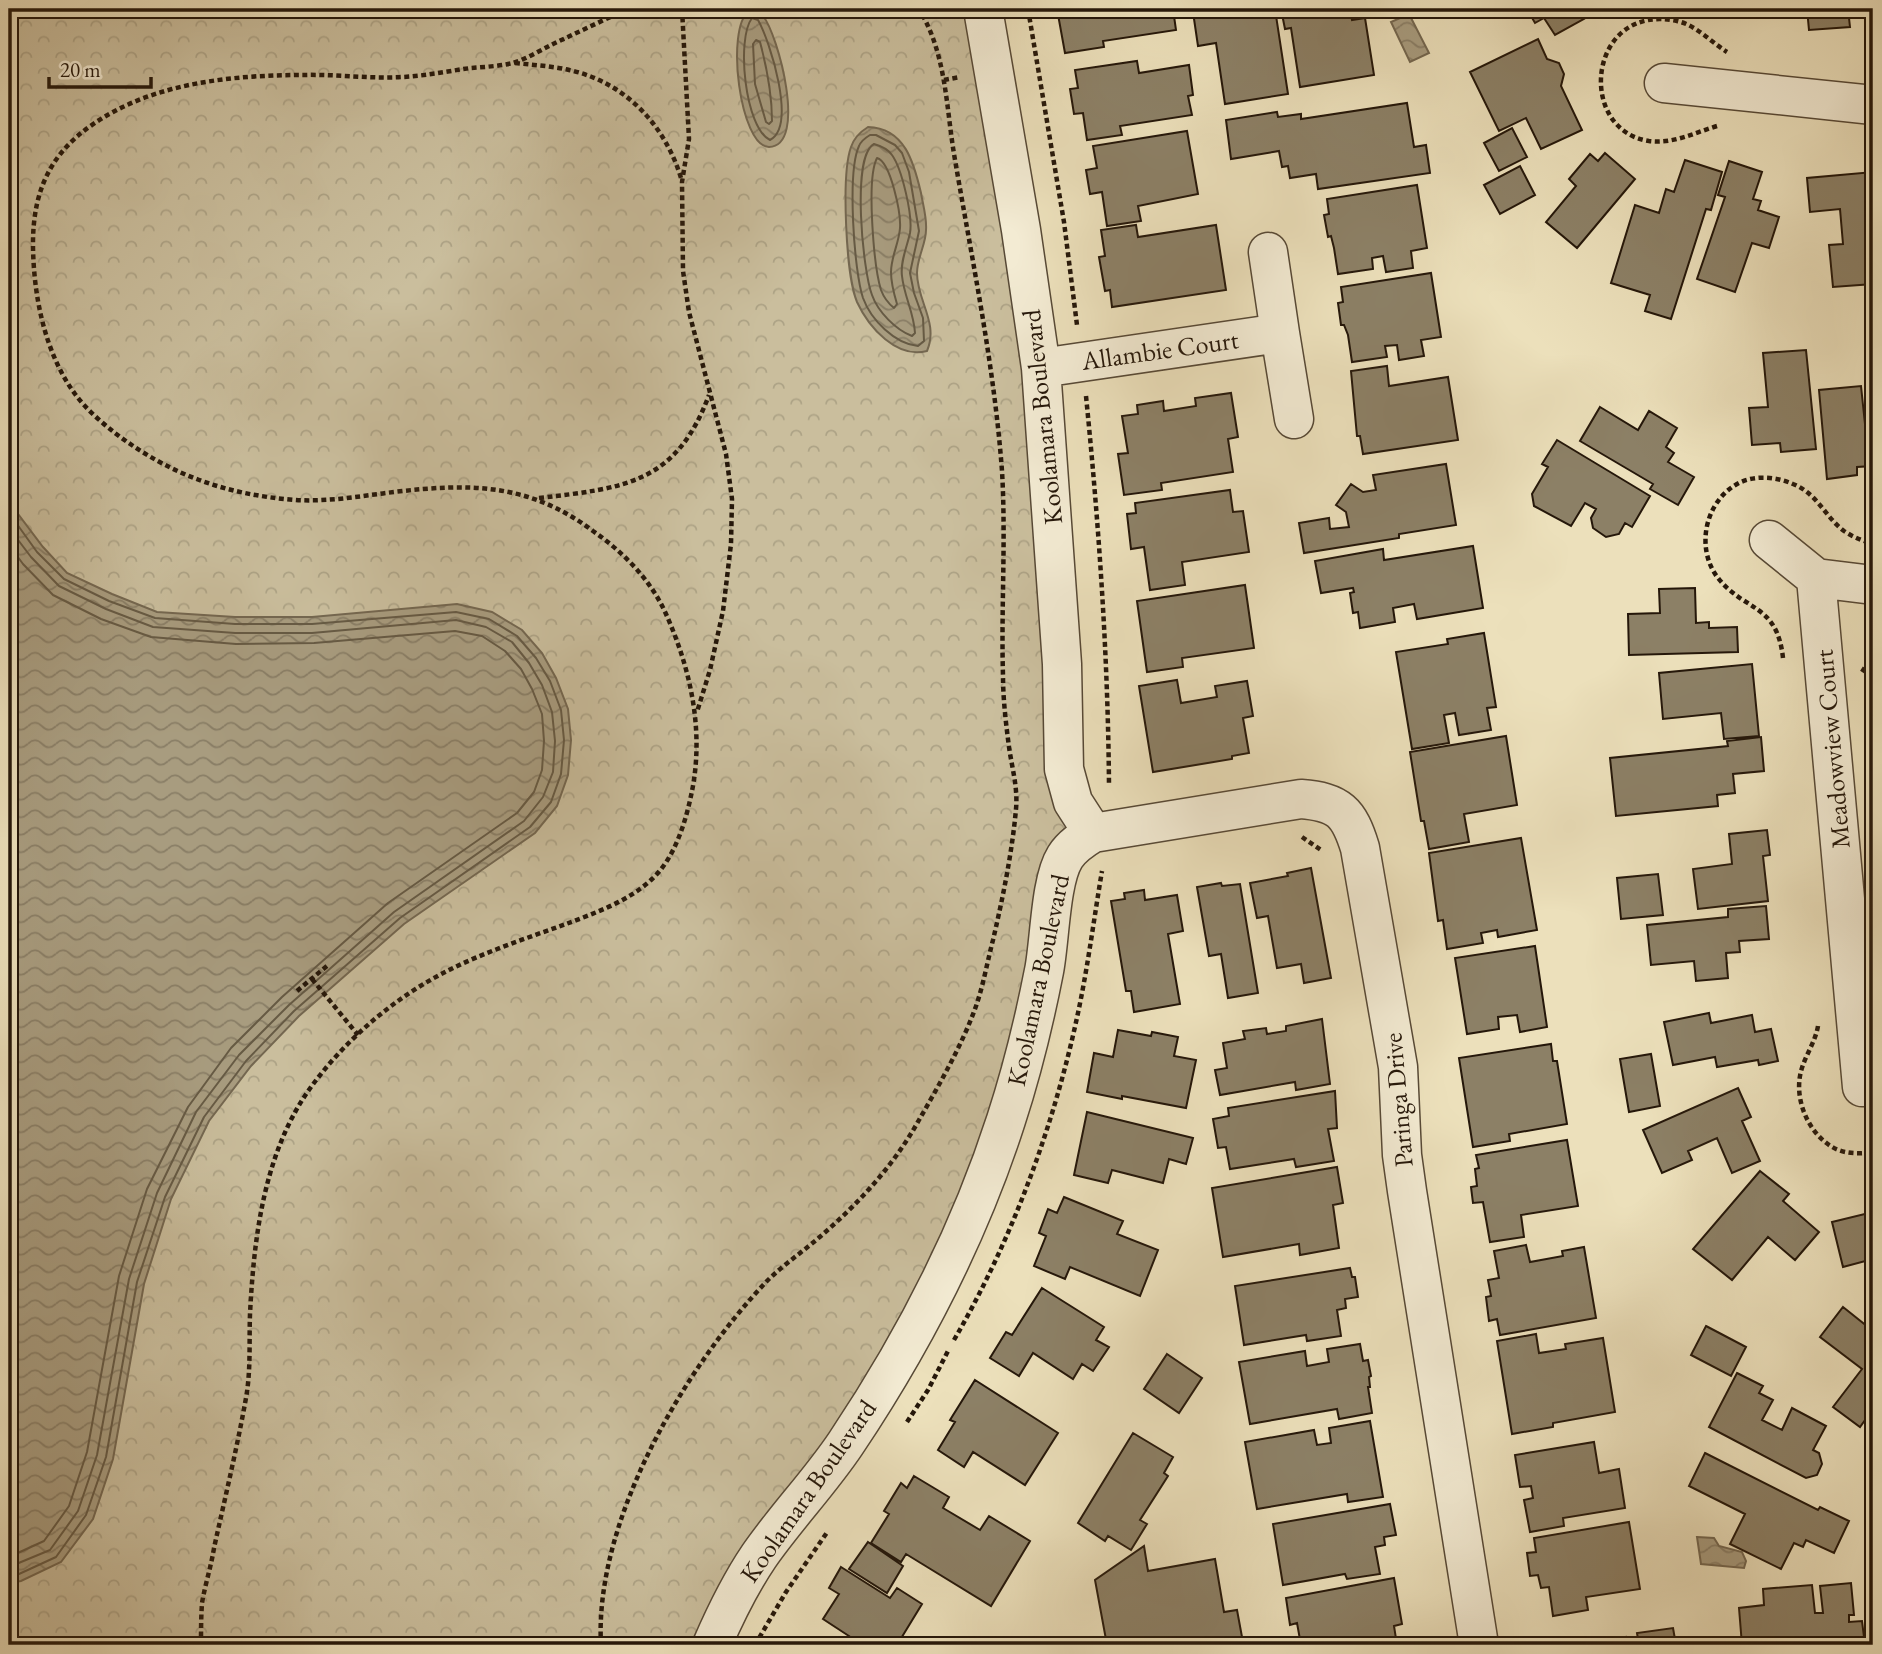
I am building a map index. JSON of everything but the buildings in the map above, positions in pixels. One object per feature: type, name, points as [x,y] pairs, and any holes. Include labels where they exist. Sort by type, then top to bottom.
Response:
[{"type":"street","name":"Koolamara Boulevard","points":[[712,1645],[732,1600],[759,1556],[846,1443],[918,1325],[944,1275],[979,1198],[1029,1043],[1045,969],[1057,880],[1064,858],[1080,841],[1093,833],[1073,803],[1064,769],[1061,651],[1041,368],[1021,230],[983,9]]},
{"type":"street","points":[[1664,83],[1873,105]]},
{"type":"street","points":[[1268,252],[1294,419]]},
{"type":"street","name":"Allambie Court","points":[[1041,368],[1280,332]]},
{"type":"street","points":[[1769,540],[1816,578],[1873,585]]},
{"type":"street","name":"Meadowview Court","points":[[1816,578],[1862,1087]]},
{"type":"street","name":"Paringa Drive","points":[[1093,833],[1301,799],[1332,805],[1344,812],[1351,822],[1360,848],[1398,1067],[1405,1179],[1479,1645]]},
{"type":"path","points":[[514,63],[627,9]]},
{"type":"path","points":[[682,9],[689,139],[682,183],[683,271],[689,312],[726,454],[732,499],[731,544],[723,611],[710,670],[696,715]]},
{"type":"path","points":[[601,1645],[602,1595],[609,1559],[623,1514],[661,1432],[706,1357],[737,1315],[790,1260],[817,1240],[855,1205],[887,1169],[916,1125],[974,1013],[1003,898],[1016,806],[1016,782],[1009,746],[1003,681],[1004,540],[993,379],[944,80],[935,41],[919,9]]},
{"type":"path","points":[[1028,9],[1064,222],[1078,333]]},
{"type":"path","points":[[201,1645],[202,1602],[248,1387],[254,1244],[275,1157],[292,1116],[334,1059],[358,1035],[415,988],[457,966],[621,901],[656,877],[673,850],[686,818],[698,755],[696,715],[681,654],[658,596],[612,545],[579,520],[538,498],[499,489],[456,486],[349,498],[301,500],[206,485],[164,466],[99,421],[76,396],[58,365],[47,336],[38,300],[33,258],[37,195],[50,168],[63,150],[86,130],[113,112],[178,87],[307,74],[404,77],[514,63],[586,74],[623,92],[667,140],[682,183]]},
{"type":"path","points":[[1085,387],[1099,539],[1109,794]]},
{"type":"path","points":[[538,498],[608,488],[633,482],[656,471],[678,452],[700,421],[710,395]]},
{"type":"path","points":[[1784,665],[1780,638],[1773,624],[1754,605],[1739,597],[1717,578],[1710,562],[1705,541],[1706,526],[1717,500],[1737,485],[1760,477],[1794,484],[1811,495],[1844,531],[1873,544]]},
{"type":"path","points":[[1295,837],[1303,837],[1321,849],[1324,858]]},
{"type":"path","points":[[297,991],[328,965]]},
{"type":"path","points":[[312,979],[358,1035]]},
{"type":"path","points":[[1818,1015],[1814,1043],[1803,1062],[1799,1079],[1803,1112],[1821,1139],[1837,1149],[1853,1154],[1873,1153]]},
{"type":"green space","points":[[9,9],[983,9],[1080,841],[979,1198],[712,1645],[9,1645]]},
{"type":"water","points":[[749,11],[760,13],[769,27],[782,65],[786,88],[787,129],[781,142],[769,147],[759,142],[750,128],[739,85],[738,39],[742,22]]},
{"type":"water","points":[[1409,14],[1429,53],[1410,62],[1391,22]]},
{"type":"water","points":[[868,127],[881,129],[899,140],[911,159],[918,182],[925,212],[926,235],[917,273],[931,331],[927,351],[905,350],[885,339],[862,312],[853,289],[848,249],[846,179],[852,144]]},
{"type":"water","points":[[9,502],[43,547],[67,573],[157,612],[235,617],[312,617],[457,604],[492,612],[522,630],[542,653],[556,678],[568,709],[571,740],[568,775],[557,806],[535,833],[404,924],[299,1016],[251,1066],[209,1121],[171,1199],[144,1284],[113,1459],[93,1519],[61,1562],[21,1581],[9,1583]]},
{"type":"water","points":[[1697,1537],[1714,1538],[1719,1546],[1742,1552],[1746,1561],[1744,1568],[1701,1564]]}]
